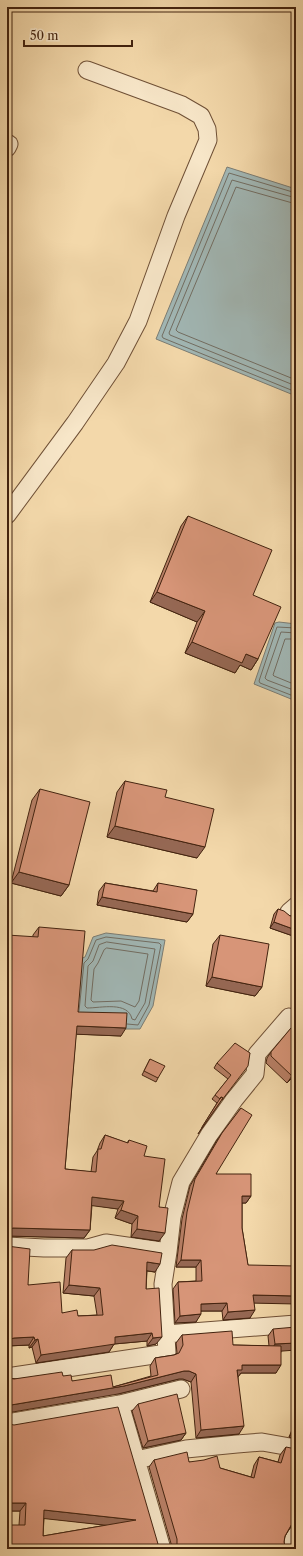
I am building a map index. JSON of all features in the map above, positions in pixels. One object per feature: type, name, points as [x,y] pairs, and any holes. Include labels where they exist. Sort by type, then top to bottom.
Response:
[{"type":"street","points":[[7,516],[75,423],[116,363],[138,321],[176,216],[208,140],[207,129],[201,116],[189,109],[86,70]]},
{"type":"street","points":[[7,1377],[167,1353],[163,1284],[172,1218],[181,1182],[217,1123],[255,1074],[257,1054],[289,1017]]},
{"type":"street","points":[[7,1246],[88,1248],[106,1243],[168,1252]]},
{"type":"street","points":[[166,1334],[296,1324]]},
{"type":"street","points":[[7,1423],[120,1404],[181,1389]]},
{"type":"street","points":[[120,1404],[162,1549]]},
{"type":"street","points":[[136,1460],[186,1449],[262,1442],[296,1448]]},
{"type":"street","points":[[288,1549],[296,1535]]},
{"type":"water","points":[[227,167],[296,189],[296,396],[156,339]]},
{"type":"water","points":[[275,623],[296,624],[296,701],[254,684]]},
{"type":"water","points":[[106,933],[165,940],[153,1006],[140,1029],[123,1029],[75,1017],[80,959],[85,957],[93,937]]},
{"type":"building","points":[[188,516],[272,550],[253,595],[281,607],[258,659],[246,654],[242,663],[192,642],[205,611],[157,592]]},
{"type":"building","points":[[125,781],[167,790],[165,797],[214,809],[205,847],[115,826]]},
{"type":"building","points":[[40,789],[90,802],[69,885],[19,872]]},
{"type":"building","points":[[105,883],[157,892],[158,883],[197,890],[193,914],[102,897]]},
{"type":"building","points":[[278,909],[284,911],[290,916],[296,915],[296,930],[274,922]]},
{"type":"building","points":[[39,927],[85,931],[78,1012],[127,1013],[126,1028],[77,1026],[65,1169],[96,1172],[98,1149],[101,1149],[105,1135],[128,1143],[129,1140],[147,1146],[144,1156],[165,1159],[159,1207],[168,1208],[165,1233],[137,1229],[138,1216],[121,1210],[124,1201],[92,1197],[90,1230],[13,1228],[7,1230],[7,935],[38,937]]},
{"type":"building","points":[[220,935],[269,944],[262,987],[212,977]]},
{"type":"building","points":[[291,1028],[296,1033],[296,1072],[292,1076],[271,1056],[271,1052]]},
{"type":"building","points":[[235,1043],[250,1053],[248,1066],[222,1100],[223,1098],[221,1097],[220,1099],[215,1095],[231,1075],[217,1063]]},
{"type":"building","points":[[150,1059],[165,1066],[158,1078],[144,1071]]},
{"type":"building","points":[[221,1097],[223,1098],[202,1128],[202,1127]]},
{"type":"building","points":[[241,1108],[252,1115],[216,1174],[251,1174],[251,1196],[242,1196],[242,1228],[248,1265],[296,1266],[296,1296],[253,1295],[255,1310],[228,1312],[227,1303],[201,1304],[201,1314],[180,1316],[178,1282],[202,1281],[201,1260],[181,1260],[187,1212],[195,1179],[222,1133]]},
{"type":"building","points":[[112,1245],[162,1253],[160,1264],[147,1262],[146,1289],[159,1288],[162,1337],[153,1338],[152,1333],[115,1337],[115,1344],[41,1355],[38,1339],[35,1340],[34,1337],[14,1338],[7,1340],[7,1246],[30,1249],[28,1285],[60,1282],[62,1313],[77,1310],[78,1316],[103,1315],[100,1288],[69,1285],[72,1250],[94,1250]]},
{"type":"building","points":[[296,1327],[296,1343],[275,1344],[273,1329]]},
{"type":"building","points":[[232,1331],[233,1345],[281,1346],[281,1365],[242,1365],[242,1370],[237,1370],[244,1426],[201,1430],[196,1374],[189,1371],[124,1386],[11,1405],[7,1407],[7,1377],[14,1379],[62,1372],[63,1376],[71,1375],[72,1381],[111,1375],[113,1387],[158,1375],[155,1358],[179,1353],[183,1345],[182,1335]]},
{"type":"building","points":[[177,1394],[186,1433],[148,1441],[138,1404]]},
{"type":"building","points":[[118,1407],[158,1544],[162,1549],[7,1549],[7,1525],[25,1525],[26,1503],[7,1503],[7,1423],[14,1425]],"holes":[[[44,1510],[136,1520],[43,1536]]]},
{"type":"building","points":[[286,1447],[296,1449],[296,1519],[285,1536],[284,1542],[288,1549],[173,1549],[177,1544],[177,1539],[154,1460],[187,1452],[189,1462],[217,1456],[220,1468],[254,1478],[259,1457],[281,1463]]}]
